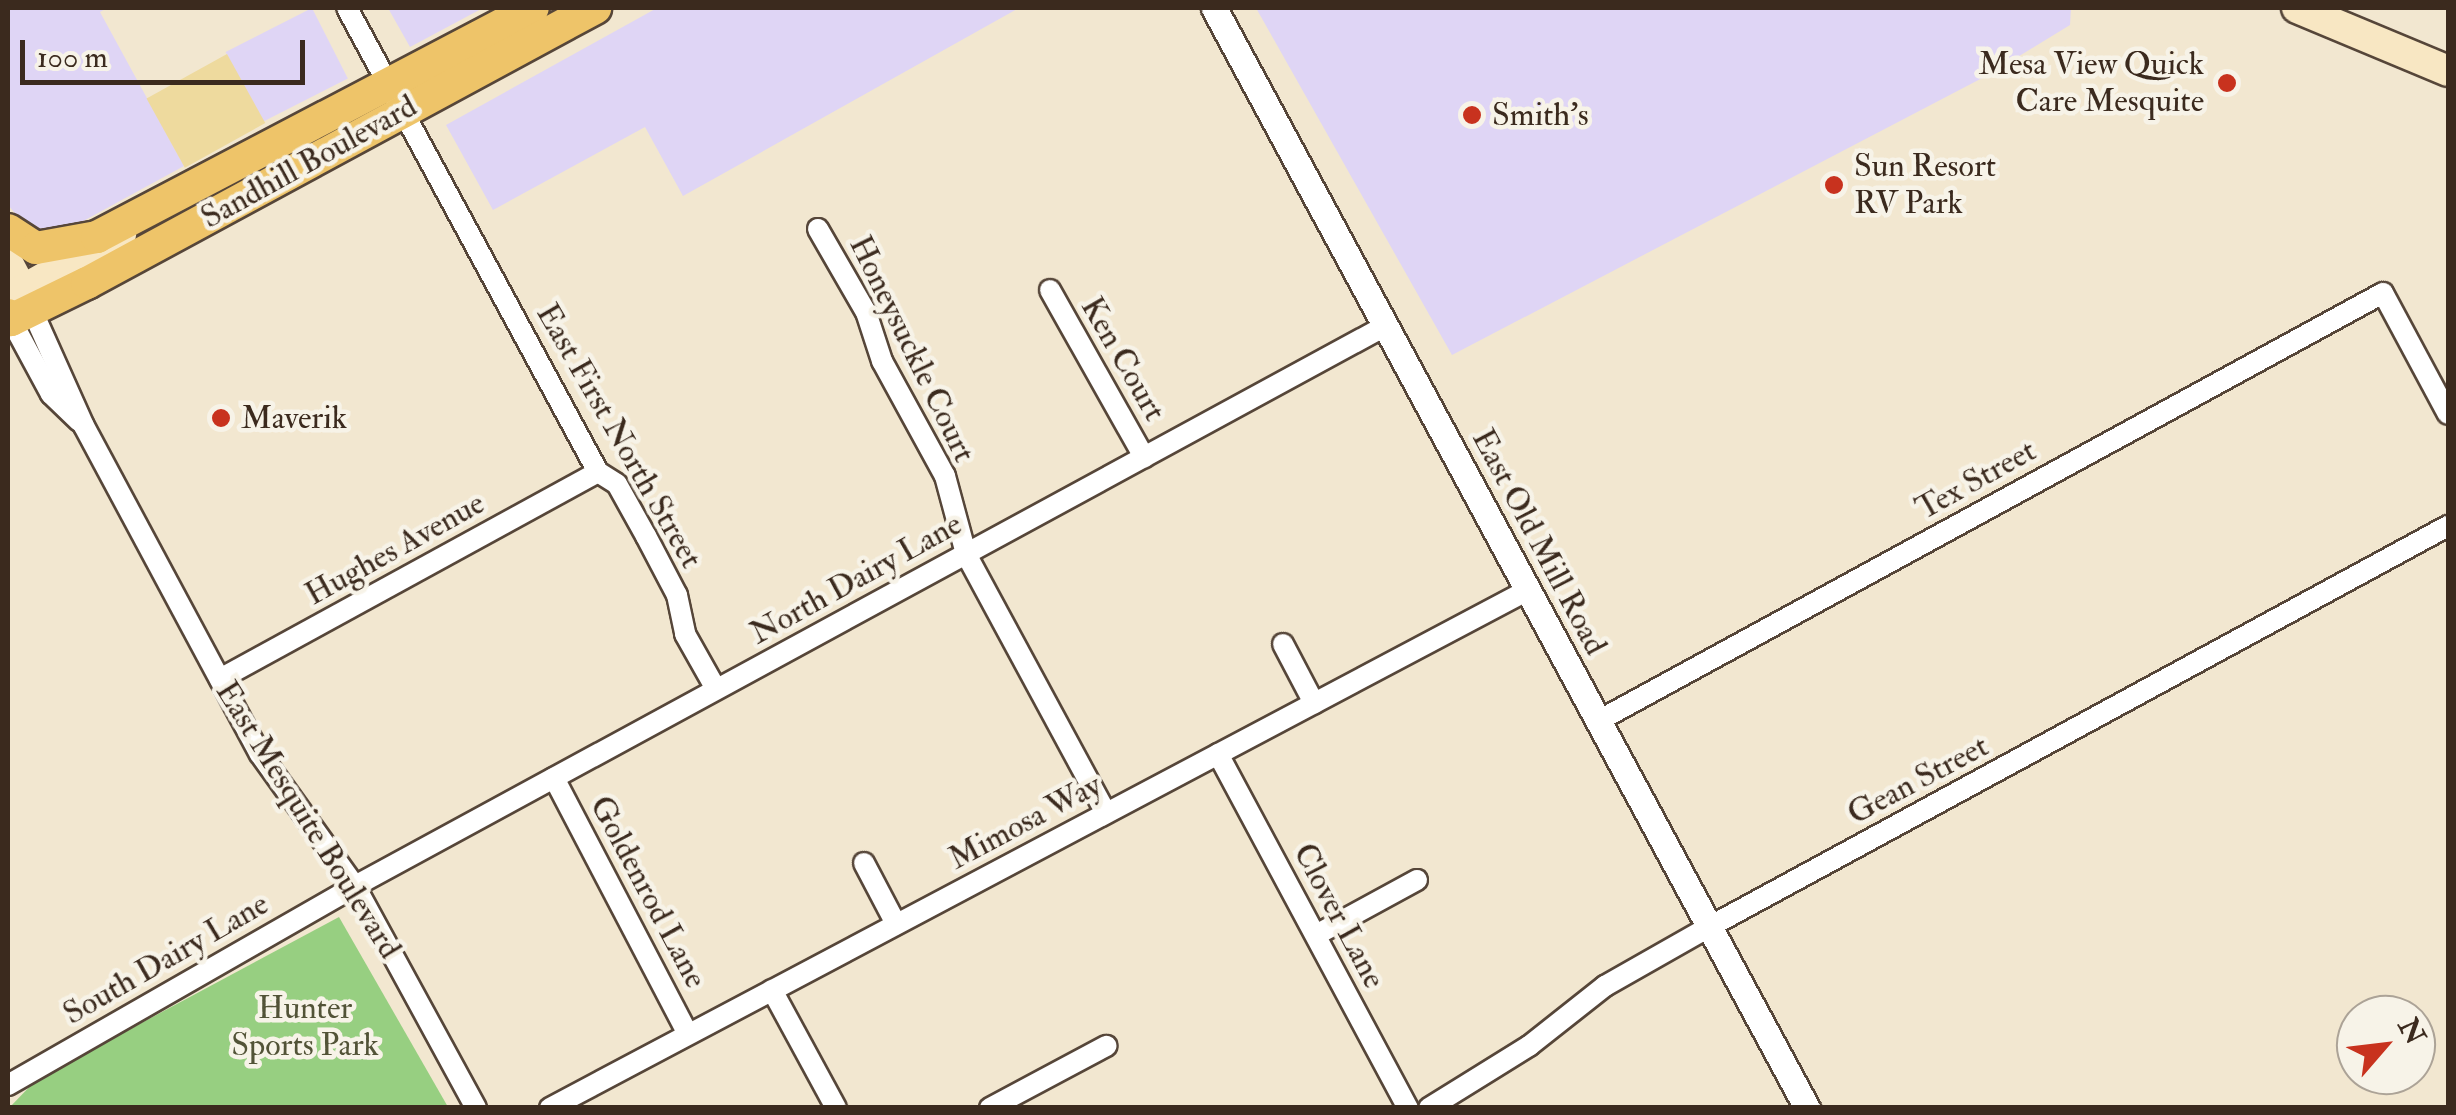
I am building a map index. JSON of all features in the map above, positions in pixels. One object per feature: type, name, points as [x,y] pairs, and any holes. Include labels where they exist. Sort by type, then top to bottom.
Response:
[{"type":"main road","name":"Sandhill Boulevard","points":[[15,308],[397,98],[533,8]]},
{"type":"main road","name":"Sandhill Boulevard","points":[[15,308],[161,208],[595,8]]},
{"type":"main road","points":[[2297,8],[2448,71]]},
{"type":"main road","points":[[8,230],[36,248],[58,249],[161,208]]},
{"type":"main road","name":"East Mesquite Boulevard","points":[[8,263],[15,308]]},
{"type":"street","name":"East First North Street","points":[[347,8],[598,472],[617,484],[646,536],[677,595],[685,634],[716,690]]},
{"type":"street","name":"East Old Mill Road","points":[[1214,8],[1807,1108]]},
{"type":"street","name":"Honeysuckle Court","points":[[818,229],[866,312],[882,361],[944,476],[966,554],[1106,813]]},
{"type":"street","name":"Ken Court","points":[[1050,290],[1144,457]]},
{"type":"street","name":"Tex Street","points":[[1598,721],[2382,292],[2448,414]]},
{"type":"street","name":"East Mesquite Boulevard","points":[[15,308],[51,394],[84,426],[220,679],[295,809],[355,886],[476,1108]]},
{"type":"street","name":"North Dairy Lane","points":[[355,886],[1386,326]]},
{"type":"street","name":"Hughes Avenue","points":[[220,679],[598,472]]},
{"type":"street","name":"Gean Street","points":[[1429,1108],[1529,1046],[1605,986],[2448,526]]},
{"type":"street","name":"Mimosa Way","points":[[550,1108],[1528,590]]},
{"type":"street","points":[[1283,644],[1314,703]]},
{"type":"street","name":"Clover Lane","points":[[1218,754],[1408,1108]]},
{"type":"street","name":"Goldenrod Lane","points":[[554,778],[688,1034]]},
{"type":"street","points":[[864,863],[896,924]]},
{"type":"street","points":[[1316,935],[1417,880]]},
{"type":"street","name":"South Dairy Lane","points":[[8,1084],[355,886]]},
{"type":"street","points":[[772,990],[836,1108]]},
{"type":"street","points":[[990,1108],[1106,1046]]},
{"type":"shaded area","points":[[8,8],[107,8],[100,12],[184,166],[65,231],[38,229],[20,219],[8,205]]},
{"type":"shaded area","points":[[312,8],[348,78],[261,122],[226,52]]},
{"type":"shaded area","points":[[388,8],[483,8],[410,47]]},
{"type":"shaded area","points":[[657,8],[1019,8],[683,196],[645,127],[493,210],[446,125]]},
{"type":"shaded area","points":[[1256,8],[2071,8],[2070,25],[1988,75],[1452,355]]},
{"type":"green space","name":"Hunter Sports Park","points":[[339,917],[448,1107],[9,1108],[37,1079]]},
{"type":"sand","points":[[227,54],[265,123],[185,168],[147,99]]},
{"type":"place","name":"Mesa View Quick Care Mesquite","points":[[2227,83]]},
{"type":"place","name":"Smith's","points":[[1472,115]]},
{"type":"place","name":"Sun Resort RV Park","points":[[1834,185]]},
{"type":"place","name":"Maverik","points":[[221,418]]}]
